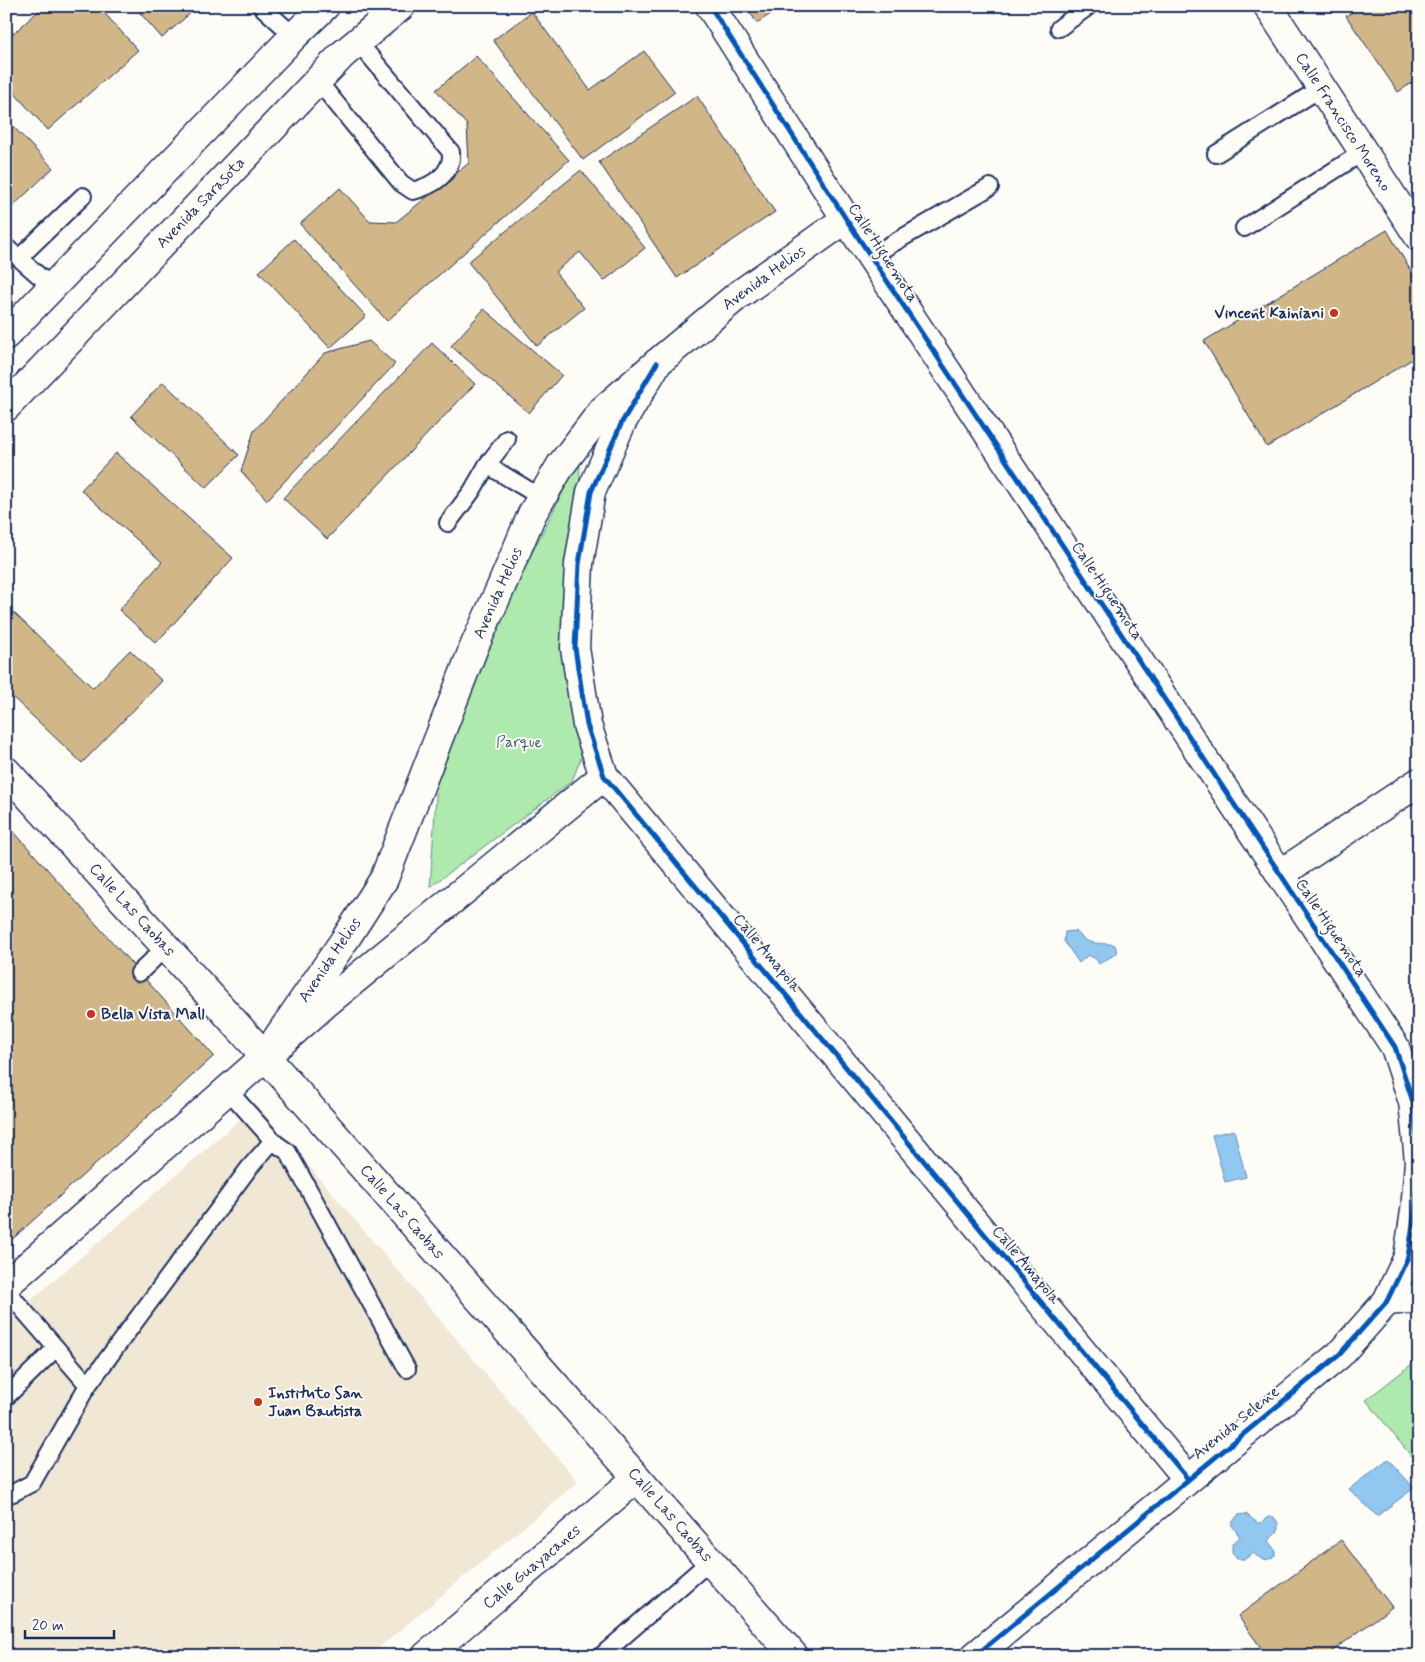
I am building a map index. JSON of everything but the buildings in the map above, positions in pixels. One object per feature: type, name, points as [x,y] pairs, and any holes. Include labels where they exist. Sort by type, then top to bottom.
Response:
[{"type":"street","points":[[6,335],[324,6]]},
{"type":"street","name":"Avenida Sarasota","points":[[6,407],[342,55],[401,6]]},
{"type":"street","name":"Calle Higuemota","points":[[710,6],[846,219],[1395,1047],[1413,1102],[1419,1161],[1415,1211]]},
{"type":"street","name":"Calle Francisco Moreno","points":[[1268,6],[1419,237]]},
{"type":"street","name":"Avenida Helios","points":[[265,1056],[384,879],[474,647],[502,587],[532,514],[561,464],[603,410],[657,363],[737,296],[846,219]]},
{"type":"street","name":"Calle Amapola","points":[[657,363],[622,422],[591,492],[579,564],[575,648],[587,725],[604,776],[1188,1479]]},
{"type":"street","name":"Calle Las Caobas","points":[[6,771],[265,1056],[794,1656]]},
{"type":"street","name":"Avenida Helios","points":[[6,1284],[325,1004],[604,776]]},
{"type":"street","points":[[1280,874],[1419,782]]},
{"type":"street","points":[[1395,1047],[1419,1072]]},
{"type":"street","name":"Avenida Selene","points":[[975,1656],[1339,1355],[1387,1301],[1408,1257],[1415,1211]]},
{"type":"street","points":[[1387,1301],[1419,1298]]},
{"type":"street","name":"Calle Guayacanes","points":[[426,1656],[637,1478]]},
{"type":"lane","points":[[261,6],[294,36]]},
{"type":"lane","points":[[1058,28],[1089,6]]},
{"type":"lane","points":[[318,81],[401,184],[413,191],[425,188],[445,173],[450,167],[452,160],[451,152],[358,42]]},
{"type":"lane","points":[[1216,154],[1321,88]]},
{"type":"lane","points":[[1244,228],[1363,152]]},
{"type":"lane","points":[[871,256],[990,187]]},
{"type":"lane","points":[[19,258],[83,196]]},
{"type":"lane","points":[[6,247],[52,287]]},
{"type":"lane","points":[[448,523],[507,439]]},
{"type":"lane","points":[[487,465],[542,498]]},
{"type":"lane","points":[[139,972],[166,947]]},
{"type":"lane","points":[[227,1089],[276,1144],[288,1152],[406,1369]]},
{"type":"lane","points":[[6,1494],[13,1493],[32,1483],[88,1385],[248,1168],[270,1144],[276,1144]]},
{"type":"lane","points":[[6,1290],[88,1385]]},
{"type":"lane","points":[[6,1397],[56,1348]]},
{"type":"lane","points":[[601,1656],[710,1560]]},
{"type":"shaded area","name":"Instituto San Juan Bautista","points":[[257,1105],[578,1482],[369,1656],[6,1656],[6,1322]]},
{"type":"green space","name":"Parque","points":[[580,458],[579,514],[583,753],[572,781],[430,887],[437,782],[508,600]]},
{"type":"green space","points":[[1416,1361],[1419,1364],[1419,1466],[1366,1400]]},
{"type":"water","points":[[1076,931],[1085,940],[1090,942],[1115,945],[1117,953],[1099,964],[1096,959],[1088,955],[1079,963],[1064,941],[1065,932]]},
{"type":"water","points":[[1234,1130],[1246,1177],[1225,1182],[1212,1135]]},
{"type":"water","points":[[1388,1459],[1414,1488],[1377,1516],[1349,1489]]},
{"type":"water","points":[[1246,1514],[1259,1524],[1268,1517],[1274,1517],[1278,1523],[1278,1531],[1268,1541],[1275,1550],[1275,1555],[1269,1559],[1258,1557],[1253,1553],[1245,1559],[1237,1559],[1232,1553],[1232,1544],[1240,1537],[1231,1524],[1238,1515]]},
{"type":"cycle path","points":[[710,6],[846,219],[1395,1047],[1413,1102],[1419,1161],[1415,1211],[1408,1257],[1387,1301],[1339,1355],[975,1656]]},
{"type":"cycle path","points":[[657,363],[622,422],[591,492],[579,564],[575,648],[587,725],[604,776],[1188,1479]]},
{"type":"place","name":"Vincent Kainiani","points":[[1334,313]]},
{"type":"place","name":"Bella Vista Mall","points":[[91,1014]]},
{"type":"place","name":"Instituto San Juan Bautista","points":[[258,1402]]}]
